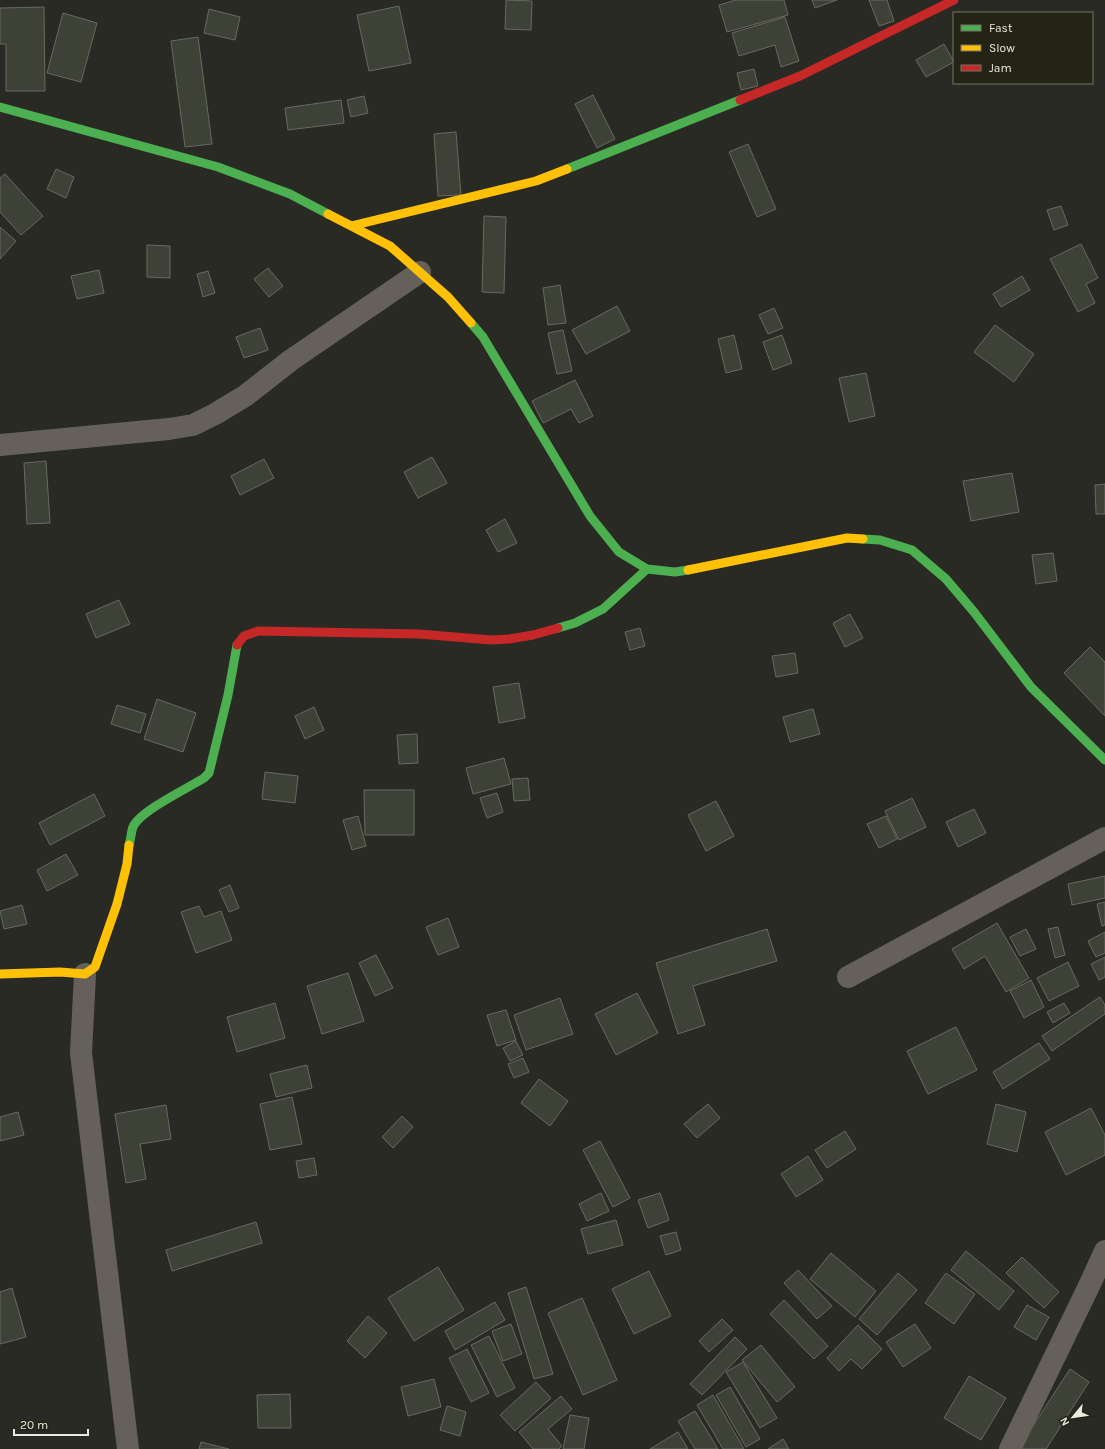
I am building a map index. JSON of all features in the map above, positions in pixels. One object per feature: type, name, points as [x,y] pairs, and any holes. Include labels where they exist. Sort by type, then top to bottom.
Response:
[{"type":"street","points":[[351,226],[536,181],[800,76],[954,0]]},
{"type":"street","points":[[0,107],[218,167],[290,194],[390,246],[448,297],[483,337],[590,516],[619,552],[647,569],[675,572],[847,538],[880,540],[912,550],[946,579],[974,612],[1031,687],[1105,760]]},
{"type":"street","points":[[0,445],[161,430],[193,425],[245,396],[291,360],[420,272]]},
{"type":"street","points":[[0,974],[60,972],[85,974],[95,967],[117,904],[127,864],[133,827],[139,818],[148,811],[188,788],[209,773],[229,695],[235,652],[241,639],[248,634],[258,631],[419,634],[491,640],[509,639],[533,635],[575,623],[603,609],[647,569]]},
{"type":"street","points":[[848,978],[1105,838]]},
{"type":"street","points":[[85,974],[81,1053],[128,1449]]},
{"type":"street","points":[[1010,1449],[1105,1250]]},
{"type":"building","points":[[506,0],[532,1],[531,30],[505,29]]},
{"type":"building","points":[[736,0],[784,0],[788,15],[727,32],[719,5]]},
{"type":"building","points":[[812,0],[837,0],[815,8]]},
{"type":"building","points":[[869,0],[887,0],[894,21],[879,26]]},
{"type":"building","points":[[399,6],[411,63],[369,71],[357,15]]},
{"type":"building","points":[[44,7],[45,91],[6,91],[6,44],[0,44],[0,8]]},
{"type":"building","points":[[209,9],[240,17],[235,40],[204,33]]},
{"type":"building","points":[[63,13],[97,23],[81,82],[47,73]]},
{"type":"building","points":[[785,17],[799,61],[781,67],[775,45],[739,56],[732,33]]},
{"type":"building","points":[[198,37],[212,144],[185,147],[171,41]]},
{"type":"building","points":[[944,44],[953,63],[926,77],[916,60]]},
{"type":"building","points":[[754,69],[758,86],[741,90],[737,73]]},
{"type":"building","points":[[593,95],[615,139],[597,148],[575,104]]},
{"type":"building","points":[[364,96],[368,113],[351,117],[347,100]]},
{"type":"building","points":[[341,100],[344,123],[288,130],[285,108]]},
{"type":"building","points":[[456,132],[461,195],[438,196],[434,134]]},
{"type":"building","points":[[748,144],[776,209],[757,217],[729,152]]},
{"type":"building","points":[[56,169],[74,177],[66,198],[47,189]]},
{"type":"building","points":[[5,174],[43,216],[21,235],[0,212],[0,178]]},
{"type":"building","points":[[1061,206],[1068,225],[1054,230],[1047,210]]},
{"type":"building","points":[[484,216],[506,217],[504,293],[482,292]]},
{"type":"building","points":[[0,227],[16,241],[0,259]]},
{"type":"building","points":[[1081,244],[1098,278],[1086,284],[1095,303],[1078,312],[1050,259]]},
{"type":"building","points":[[147,245],[170,246],[170,278],[147,277]]},
{"type":"building","points":[[268,268],[283,286],[269,297],[254,279]]},
{"type":"building","points":[[99,270],[104,293],[77,299],[71,276]]},
{"type":"building","points":[[208,271],[215,293],[203,297],[197,274]]},
{"type":"building","points":[[1022,276],[1030,290],[1001,307],[993,294]]},
{"type":"building","points":[[560,285],[566,323],[548,325],[543,288]]},
{"type":"building","points":[[617,306],[630,331],[586,354],[572,330]]},
{"type":"building","points":[[774,308],[783,328],[768,334],[759,315]]},
{"type":"building","points":[[995,325],[1034,354],[1014,382],[974,352]]},
{"type":"building","points":[[260,328],[268,350],[244,358],[236,337]]},
{"type":"building","points":[[563,330],[572,371],[557,374],[548,333]]},
{"type":"building","points":[[734,335],[742,369],[726,373],[718,339]]},
{"type":"building","points":[[782,335],[792,363],[773,370],[763,342]]},
{"type":"building","points":[[866,373],[875,416],[849,422],[839,378]]},
{"type":"building","points":[[575,380],[593,416],[579,423],[571,409],[543,423],[532,401]]},
{"type":"building","points":[[432,457],[447,483],[418,498],[404,472]]},
{"type":"building","points":[[264,459],[274,478],[240,495],[231,476]]},
{"type":"building","points":[[46,461],[50,523],[27,524],[24,463]]},
{"type":"building","points":[[1012,473],[1019,512],[971,521],[963,481]]},
{"type":"building","points":[[1105,484],[1105,514],[1096,514],[1095,485]]},
{"type":"building","points":[[505,519],[517,543],[498,552],[486,530]]},
{"type":"building","points":[[1053,553],[1057,581],[1036,584],[1032,555]]},
{"type":"building","points":[[119,600],[130,624],[96,638],[86,614]]},
{"type":"building","points":[[850,614],[863,638],[845,647],[833,623]]},
{"type":"building","points":[[640,628],[645,646],[630,650],[625,632]]},
{"type":"building","points":[[1090,647],[1105,662],[1105,716],[1064,673]]},
{"type":"building","points":[[795,653],[798,673],[776,677],[772,656]]},
{"type":"building","points":[[519,683],[525,718],[499,723],[493,687]]},
{"type":"building","points":[[157,699],[196,713],[183,752],[144,739]]},
{"type":"building","points":[[117,705],[146,714],[140,733],[111,724]]},
{"type":"building","points":[[314,707],[324,730],[305,739],[295,716]]},
{"type":"building","points":[[813,709],[820,734],[790,742],[783,717]]},
{"type":"building","points":[[417,734],[418,763],[399,764],[397,735]]},
{"type":"building","points":[[504,758],[511,784],[473,794],[466,768]]},
{"type":"building","points":[[265,772],[298,776],[295,803],[262,799]]},
{"type":"building","points":[[528,778],[530,800],[514,801],[512,779]]},
{"type":"building","points":[[364,790],[414,790],[414,835],[365,835]]},
{"type":"building","points":[[497,793],[503,812],[487,818],[480,798]]},
{"type":"building","points":[[94,794],[105,816],[50,845],[39,823]]},
{"type":"building","points":[[912,798],[926,827],[899,840],[885,811]]},
{"type":"building","points":[[716,801],[734,836],[706,851],[688,815]]},
{"type":"building","points":[[974,809],[986,833],[958,847],[946,822]]},
{"type":"building","points":[[358,816],[366,846],[352,850],[343,820]]},
{"type":"building","points":[[886,816],[897,839],[879,848],[867,824]]},
{"type":"building","points":[[66,854],[78,875],[47,891],[37,870]]},
{"type":"building","points":[[1105,876],[1105,898],[1072,905],[1068,884]]},
{"type":"building","points":[[230,885],[239,908],[229,912],[219,890]]},
{"type":"building","points":[[1105,902],[1105,925],[1102,926],[1097,904]]},
{"type":"building","points":[[22,905],[27,924],[4,929],[0,911]]},
{"type":"building","points":[[199,906],[204,917],[221,911],[232,940],[196,953],[181,912]]},
{"type":"building","points":[[448,918],[459,947],[438,955],[426,927]]},
{"type":"building","points":[[997,923],[1029,978],[1006,992],[985,956],[964,969],[952,949]]},
{"type":"building","points":[[1058,927],[1065,955],[1055,958],[1048,929]]},
{"type":"building","points":[[767,929],[777,961],[693,986],[705,1025],[678,1034],[656,963]]},
{"type":"building","points":[[1026,929],[1036,949],[1020,956],[1010,937]]},
{"type":"building","points":[[1105,932],[1105,953],[1096,957],[1088,941]]},
{"type":"building","points":[[376,955],[393,988],[375,996],[359,963]]},
{"type":"building","points":[[1105,957],[1105,977],[1099,980],[1091,964]]},
{"type":"building","points":[[1068,962],[1079,986],[1049,1001],[1037,978]]},
{"type":"building","points":[[348,973],[364,1021],[322,1034],[307,986]]},
{"type":"building","points":[[1031,980],[1044,1007],[1024,1018],[1010,991]]},
{"type":"building","points":[[637,993],[658,1033],[616,1055],[595,1014]]},
{"type":"building","points":[[1100,997],[1105,1005],[1105,1014],[1052,1051],[1042,1036]]},
{"type":"building","points":[[560,998],[573,1034],[526,1050],[514,1015]]},
{"type":"building","points":[[275,1003],[285,1038],[237,1052],[227,1017]]},
{"type":"building","points":[[1064,1003],[1070,1013],[1053,1023],[1047,1012]]},
{"type":"building","points":[[506,1010],[516,1040],[497,1046],[487,1015]]},
{"type":"building","points":[[956,1027],[977,1070],[928,1094],[907,1051]]},
{"type":"building","points":[[516,1041],[523,1055],[510,1061],[503,1048]]},
{"type":"building","points":[[1039,1043],[1050,1059],[1003,1089],[993,1072]]},
{"type":"building","points":[[523,1058],[529,1072],[514,1078],[508,1064]]},
{"type":"building","points":[[307,1065],[312,1088],[276,1097],[270,1074]]},
{"type":"building","points":[[539,1079],[568,1101],[550,1126],[521,1103]]},
{"type":"building","points":[[292,1097],[302,1144],[270,1150],[260,1104]]},
{"type":"building","points":[[708,1104],[720,1118],[697,1138],[684,1124]]},
{"type":"building","points":[[996,1104],[1026,1112],[1017,1152],[987,1144]]},
{"type":"building","points":[[166,1105],[171,1139],[140,1144],[146,1179],[126,1183],[115,1114]]},
{"type":"building","points":[[1091,1108],[1105,1135],[1105,1155],[1066,1175],[1045,1132]]},
{"type":"building","points":[[18,1112],[24,1135],[0,1141],[0,1117]]},
{"type":"building","points":[[402,1116],[413,1127],[393,1148],[382,1137]]},
{"type":"building","points":[[845,1131],[856,1149],[827,1168],[815,1150]]},
{"type":"building","points":[[600,1141],[630,1198],[613,1207],[583,1150]]},
{"type":"building","points":[[808,1156],[823,1180],[796,1197],[781,1174]]},
{"type":"building","points":[[314,1158],[317,1175],[299,1178],[296,1161]]},
{"type":"building","points":[[601,1193],[609,1211],[587,1221],[579,1204]]},
{"type":"building","points":[[660,1193],[669,1220],[648,1228],[638,1200]]},
{"type":"building","points":[[616,1220],[623,1245],[588,1254],[581,1229]]},
{"type":"building","points":[[256,1222],[262,1243],[172,1271],[166,1250]]},
{"type":"building","points":[[676,1232],[681,1250],[666,1255],[660,1236]]},
{"type":"building","points":[[966,1251],[1014,1291],[999,1310],[951,1270]]},
{"type":"building","points":[[831,1253],[876,1291],[855,1317],[810,1279]]},
{"type":"building","points":[[1022,1257],[1059,1292],[1044,1308],[1006,1273]]},
{"type":"building","points":[[438,1267],[464,1310],[414,1341],[388,1298]]},
{"type":"building","points":[[798,1270],[832,1306],[817,1319],[784,1283]]},
{"type":"building","points":[[649,1271],[671,1316],[634,1334],[612,1289]]},
{"type":"building","points":[[898,1273],[917,1290],[877,1335],[859,1319]]},
{"type":"building","points":[[946,1273],[975,1294],[954,1324],[925,1303]]},
{"type":"building","points":[[526,1287],[553,1374],[534,1379],[508,1293]]},
{"type":"building","points":[[12,1288],[26,1337],[0,1344],[0,1292]]},
{"type":"building","points":[[582,1298],[617,1380],[583,1395],[548,1313]]},
{"type":"building","points":[[784,1300],[828,1346],[814,1359],[770,1314]]},
{"type":"building","points":[[495,1302],[505,1320],[455,1350],[445,1331]]},
{"type":"building","points":[[1027,1305],[1049,1317],[1036,1340],[1014,1327]]},
{"type":"building","points":[[368,1316],[387,1333],[365,1358],[347,1341]]},
{"type":"building","points":[[722,1319],[733,1330],[709,1352],[699,1341]]},
{"type":"building","points":[[511,1324],[522,1354],[503,1361],[492,1331]]},
{"type":"building","points":[[915,1324],[931,1348],[903,1367],[886,1342]]},
{"type":"building","points":[[858,1325],[882,1349],[862,1369],[851,1359],[839,1371],[827,1358]]},
{"type":"building","points":[[489,1336],[515,1388],[497,1397],[471,1345]]},
{"type":"building","points":[[735,1337],[747,1349],[702,1395],[690,1384]]},
{"type":"building","points":[[761,1345],[795,1387],[777,1402],[742,1360]]},
{"type":"building","points":[[467,1349],[489,1393],[471,1402],[449,1358]]},
{"type":"building","points":[[743,1362],[777,1418],[760,1428],[726,1372]]},
{"type":"building","points":[[1070,1369],[1089,1382],[1046,1449],[1018,1449]]},
{"type":"building","points":[[969,1376],[1006,1398],[981,1440],[944,1418]]},
{"type":"building","points":[[434,1379],[441,1407],[408,1416],[401,1387]]},
{"type":"building","points":[[536,1382],[551,1398],[515,1431],[500,1415]]},
{"type":"building","points":[[730,1387],[760,1439],[746,1447],[716,1395]]},
{"type":"building","points":[[290,1394],[291,1428],[258,1428],[257,1395]]},
{"type":"building","points":[[713,1395],[744,1449],[723,1449],[697,1405]]},
{"type":"building","points":[[561,1396],[572,1409],[548,1429],[562,1446],[559,1449],[533,1449],[519,1432]]},
{"type":"building","points":[[447,1406],[466,1412],[460,1436],[440,1430]]},
{"type":"building","points":[[695,1411],[718,1449],[695,1449],[678,1421]]},
{"type":"building","points":[[570,1415],[589,1418],[584,1449],[563,1449]]},
{"type":"building","points":[[678,1432],[688,1449],[650,1449]]},
{"type":"building","points":[[783,1439],[789,1449],[768,1449]]},
{"type":"building","points":[[201,1442],[229,1449],[199,1449]]},
{"type":"traffic: fast","points":[[567,169],[740,100]]},
{"type":"traffic: fast","points":[[0,107],[218,167],[290,194],[328,214]]},
{"type":"traffic: fast","points":[[471,323],[483,337],[590,516],[619,552],[647,569],[675,572],[688,570]]},
{"type":"traffic: fast","points":[[863,539],[880,540],[912,550],[946,579],[974,612],[1031,687],[1105,760]]},
{"type":"traffic: fast","points":[[558,628],[575,623],[603,609],[647,569]]},
{"type":"traffic: fast","points":[[129,845],[133,827],[137,821],[154,807],[204,778],[209,773],[228,695],[237,645]]},
{"type":"traffic: slow","points":[[351,226],[536,181],[567,169]]},
{"type":"traffic: slow","points":[[328,214],[390,246],[448,297],[471,323]]},
{"type":"traffic: slow","points":[[688,570],[847,538],[863,539]]},
{"type":"traffic: slow","points":[[0,974],[60,972],[85,974],[95,967],[117,904],[127,864],[129,845]]},
{"type":"traffic: jam","points":[[740,100],[800,76],[954,0]]},
{"type":"traffic: jam","points":[[237,645],[244,636],[258,631],[419,634],[491,640],[533,635],[558,628]]}]
